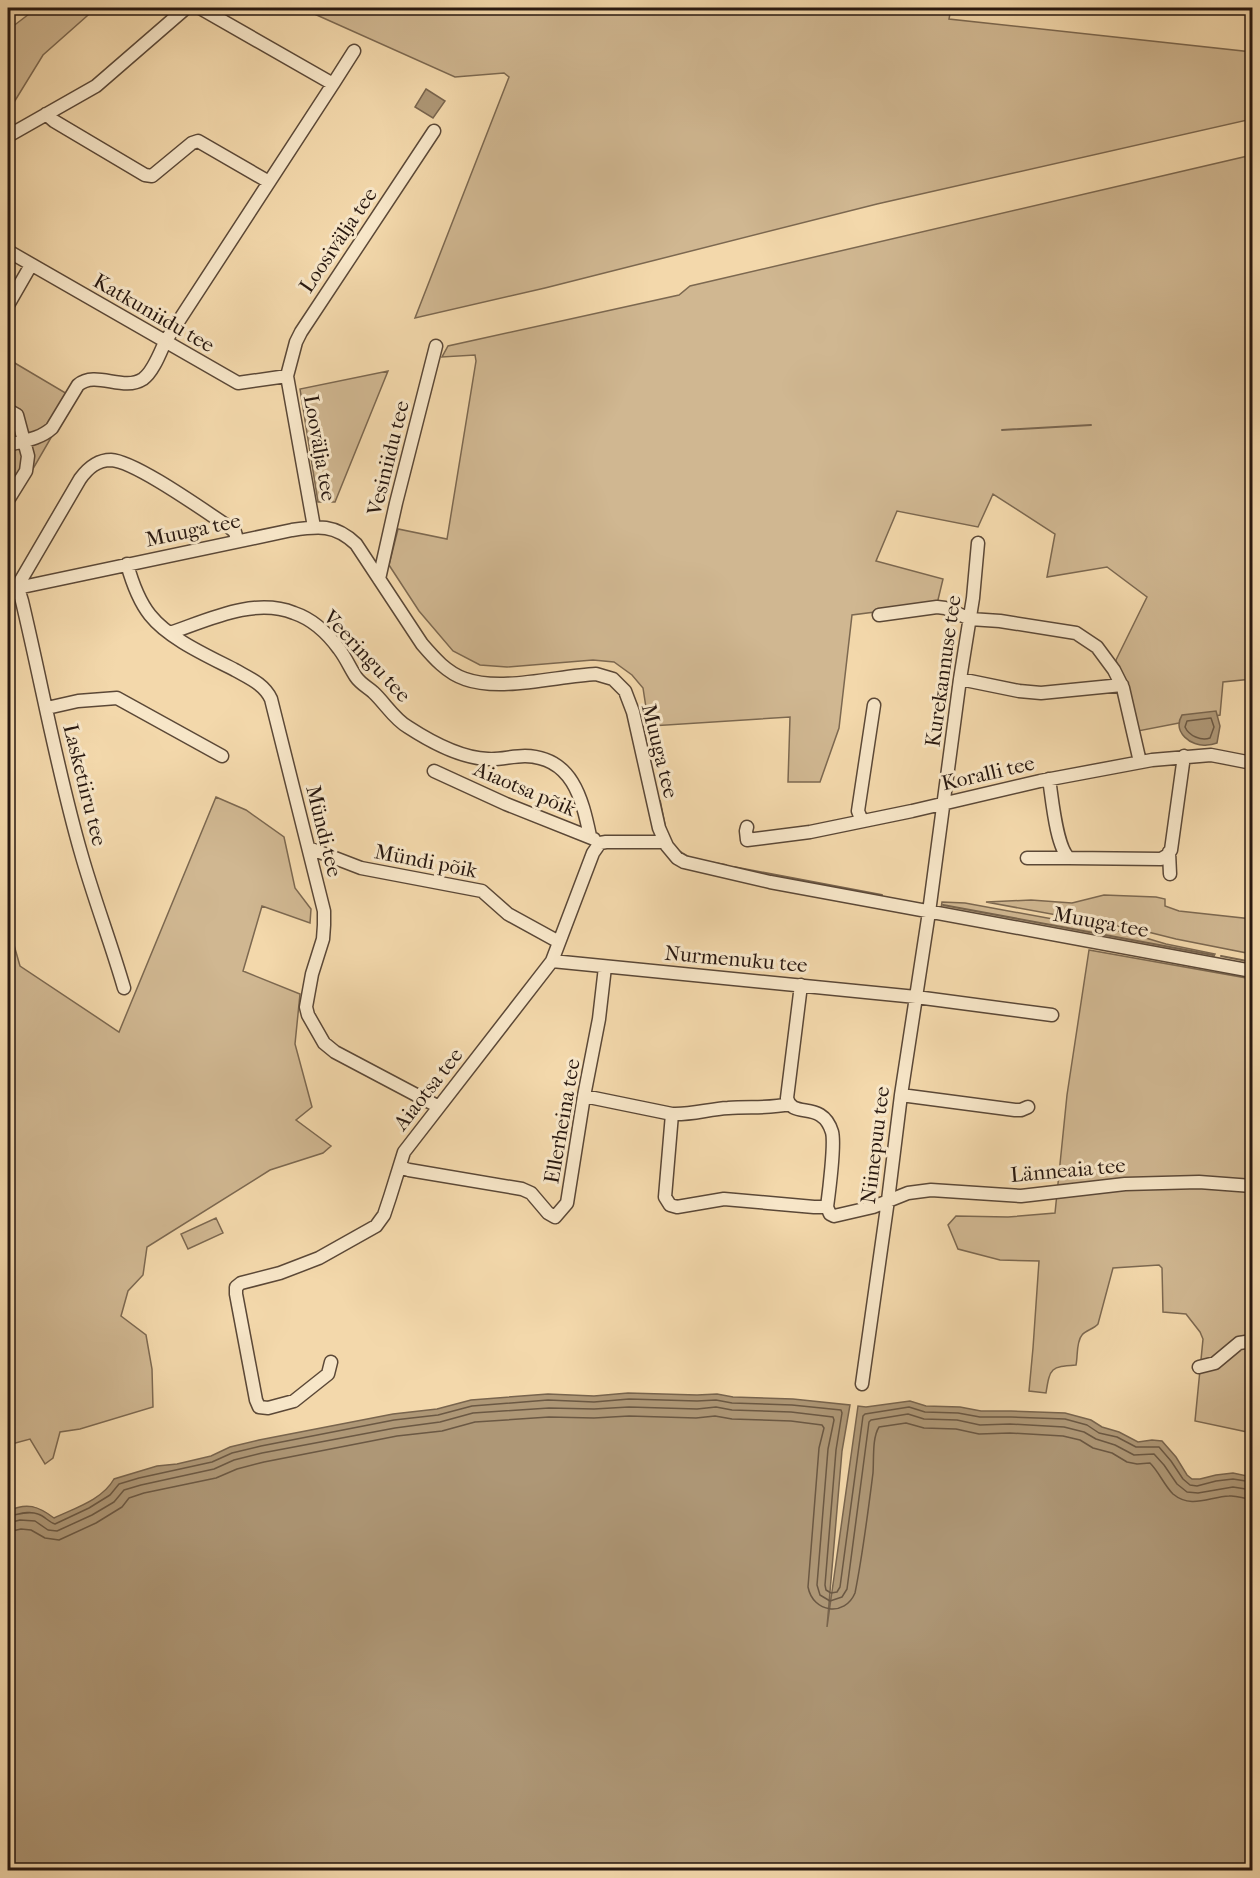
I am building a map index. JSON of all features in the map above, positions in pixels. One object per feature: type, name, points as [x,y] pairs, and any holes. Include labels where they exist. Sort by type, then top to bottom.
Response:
[{"type":"street","points":[[8,135],[96,86],[186,8]]},
{"type":"street","points":[[200,8],[333,84]]},
{"type":"street","points":[[8,445],[38,437],[52,428],[82,381],[91,379],[131,382],[143,379],[354,51]]},
{"type":"street","points":[[46,114],[145,175],[152,176],[192,143],[198,141],[269,182]]},
{"type":"street","name":"Loosivälja tee","points":[[287,376],[301,332],[434,131]]},
{"type":"street","name":"Katkuniidu tee","points":[[8,251],[238,384],[287,376]]},
{"type":"street","points":[[8,305],[32,265]]},
{"type":"street","name":"Vesiniidu tee","points":[[380,579],[396,503],[436,346]]},
{"type":"street","name":"Loovälja tee","points":[[287,376],[314,527]]},
{"type":"street","points":[[8,410],[17,415],[28,456],[26,471],[8,500]]},
{"type":"street","points":[[13,589],[21,580],[80,479],[95,464],[104,461],[127,463],[229,526],[235,532],[237,540]]},
{"type":"street","name":"Muuga tee","points":[[13,589],[237,540],[325,527],[348,536],[356,544],[422,644],[446,668],[464,679],[488,685],[596,674],[619,683],[625,691],[633,712],[664,842],[677,858],[693,866],[1252,971]]},
{"type":"street","name":"Kurekannuse tee","points":[[929,912],[970,619],[978,543]]},
{"type":"street","name":"Mündi tee","points":[[127,564],[133,584],[145,609],[155,621],[170,633],[253,680],[268,692],[275,709],[324,911],[323,939],[312,974],[306,1007],[324,1043],[335,1052],[439,1107]]},
{"type":"street","name":"Lasketiiru tee","points":[[13,589],[22,601],[58,765],[81,854],[124,988]]},
{"type":"street","name":"Veeringu tee","points":[[170,633],[238,611],[267,607],[296,613],[321,629],[339,649],[357,679],[406,726],[458,753],[488,759],[525,756],[538,758],[561,768],[578,793],[595,840]]},
{"type":"street","points":[[879,615],[937,607],[970,619],[1000,621],[1076,633],[1097,647],[1122,685],[1140,762]]},
{"type":"street","points":[[960,680],[1041,693],[1122,685]]},
{"type":"street","points":[[47,708],[88,700],[117,698],[222,756]]},
{"type":"street","points":[[862,821],[858,811],[874,705]]},
{"type":"street","name":"Koralli tee","points":[[747,827],[747,840],[810,832],[1049,779],[1184,756],[1211,755],[1252,763]]},
{"type":"street","points":[[1170,874],[1169,852],[1184,756]]},
{"type":"street","name":"Aiaotsa põik","points":[[434,771],[506,804],[595,840]]},
{"type":"street","points":[[1049,779],[1060,841],[1065,855],[1069,858]]},
{"type":"street","points":[[595,840],[664,842]]},
{"type":"street","name":"Aiaotsa tee","points":[[331,1362],[328,1374],[294,1401],[268,1408],[259,1407],[236,1287],[241,1283],[280,1274],[319,1257],[376,1226],[384,1215],[404,1152],[552,961],[593,853],[595,840]]},
{"type":"street","name":"Mündi põik","points":[[309,848],[361,868],[482,891],[507,914],[559,942]]},
{"type":"street","points":[[1027,858],[1161,859],[1169,852]]},
{"type":"street","name":"Niinepuu tee","points":[[862,1384],[901,1095],[929,912]]},
{"type":"street","name":"Nurmenuku tee","points":[[552,961],[916,997],[1052,1015]]},
{"type":"street","name":"Ellerheina tee","points":[[400,1167],[522,1189],[531,1193],[548,1213],[555,1217],[567,1203],[599,1019],[605,967]]},
{"type":"street","points":[[672,1114],[665,1197],[670,1205],[677,1207],[724,1199],[828,1207],[833,1134],[828,1123],[817,1112],[792,1108],[788,1098],[801,985]]},
{"type":"street","points":[[901,1095],[1015,1110],[1028,1107]]},
{"type":"street","points":[[584,1096],[672,1114],[729,1108],[776,1107],[789,1104]]},
{"type":"street","name":"Länneaia tee","points":[[828,1207],[830,1215],[834,1216],[873,1207],[908,1193],[931,1190],[1021,1196],[1125,1184],[1199,1182],[1252,1186]]},
{"type":"street","points":[[1199,1367],[1215,1363],[1239,1343],[1252,1341]]},
{"type":"shaded area","points":[[37,8],[96,8],[43,55],[8,112],[8,30]]},
{"type":"shaded area","points":[[301,8],[951,8],[949,19],[1252,52],[1252,119],[877,204],[545,288],[415,318],[509,77],[504,73],[455,77]]},
{"type":"shaded area","points":[[1252,155],[1252,679],[1223,682],[1220,715],[1133,732],[1116,660],[1147,597],[1107,567],[1047,577],[1055,534],[993,494],[978,527],[897,511],[876,561],[943,579],[937,604],[852,615],[839,728],[820,782],[788,782],[790,717],[651,726],[643,688],[632,675],[614,662],[593,660],[507,667],[480,665],[453,651],[419,611],[389,565],[398,529],[447,539],[476,361],[475,355],[442,357],[448,346],[679,295],[690,286]]},
{"type":"shaded area","points":[[8,359],[74,398],[8,512]]},
{"type":"shaded area","points":[[388,371],[335,502],[318,502],[300,389]]},
{"type":"shaded area","points":[[216,797],[246,810],[284,837],[295,888],[311,909],[310,923],[262,906],[243,971],[300,994],[295,1044],[312,1107],[296,1120],[331,1146],[323,1153],[270,1170],[147,1247],[143,1275],[128,1291],[121,1316],[146,1335],[152,1369],[153,1407],[80,1429],[60,1432],[53,1458],[45,1464],[30,1439],[8,1445],[8,924],[20,966],[119,1032]]},
{"type":"shaded area","points":[[1104,895],[1156,897],[1165,899],[1165,906],[1179,911],[1252,919],[1252,954],[1144,931],[986,902],[1031,900],[1072,903]]},
{"type":"shaded area","points":[[942,902],[965,903],[1129,933],[1166,944],[1215,954],[1213,958],[941,909]]},
{"type":"shaded area","points":[[1089,950],[1252,979],[1252,1433],[1195,1421],[1203,1339],[1186,1314],[1163,1312],[1162,1268],[1159,1265],[1113,1268],[1098,1324],[1080,1338],[1076,1365],[1053,1370],[1046,1393],[1029,1391],[1039,1261],[1000,1260],[958,1249],[948,1225],[956,1216],[1008,1217],[1055,1213],[1067,1095]]},
{"type":"shaded area","points":[[216,1218],[223,1233],[188,1249],[181,1234]]},
{"type":"water","points":[[426,89],[445,101],[433,118],[415,107]]},
{"type":"water","points":[[1216,711],[1220,726],[1217,743],[1195,744],[1181,732],[1179,727],[1182,715]]},
{"type":"water","points":[[628,1393],[717,1394],[850,1405],[842,1451],[827,1627],[858,1406],[910,1401],[926,1406],[960,1407],[981,1411],[1065,1413],[1091,1420],[1138,1442],[1162,1441],[1192,1479],[1233,1473],[1252,1477],[1252,1870],[8,1870],[8,1511],[27,1506],[43,1511],[54,1518],[103,1493],[114,1479],[157,1466],[211,1456],[230,1447],[259,1440],[393,1414],[437,1409],[471,1400],[548,1394],[594,1396]]},
{"type":"waterway","points":[[1252,132],[1252,148]]},
{"type":"waterway","points":[[1002,430],[1091,425]]},
{"type":"waterway","points":[[660,801],[666,831]]},
{"type":"waterway","points":[[679,851],[689,857]]},
{"type":"waterway","points":[[709,862],[726,865]]},
{"type":"waterway","points":[[734,867],[882,895]]},
{"type":"waterway","points":[[943,905],[1213,955]]},
{"type":"waterway","points":[[1221,956],[1252,962]]}]
